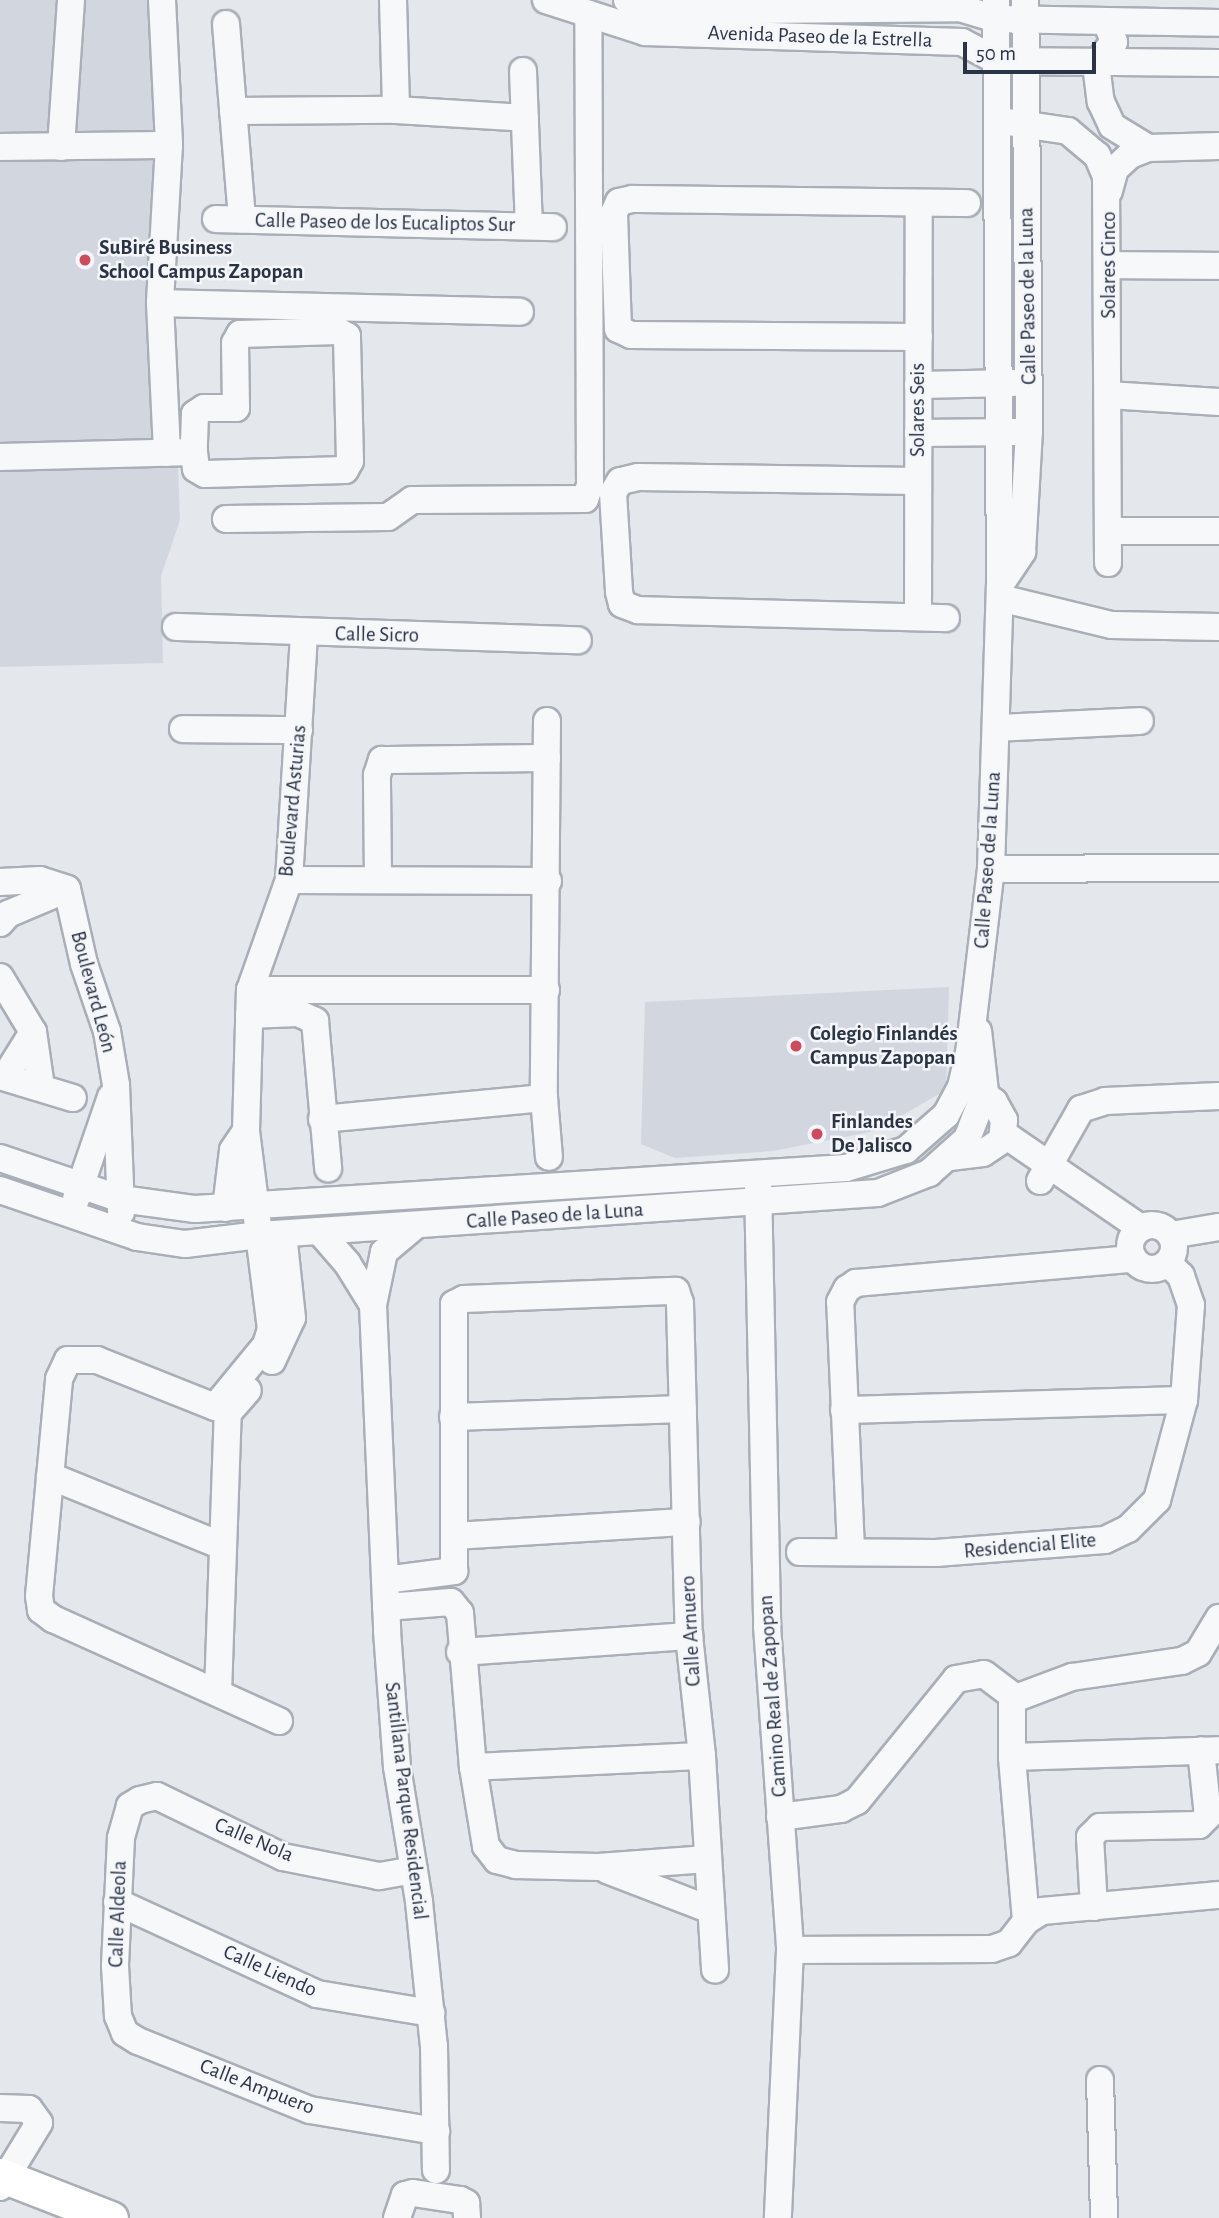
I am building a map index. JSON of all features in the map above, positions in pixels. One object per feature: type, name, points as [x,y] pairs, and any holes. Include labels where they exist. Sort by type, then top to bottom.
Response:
[{"type":"main road","points":[[1,2180],[111,2218]]},
{"type":"street","points":[[61,147],[71,0]]},
{"type":"street","points":[[162,0],[169,145],[160,303],[167,453]]},
{"type":"street","points":[[393,0],[396,110]]},
{"type":"street","name":"Avenida Paseo de la Estrella","points":[[546,0],[588,14],[960,8],[1026,10],[1106,21],[1219,23]]},
{"type":"street","name":"Calle Paseo de la Luna","points":[[0,1190],[122,1231],[185,1244],[319,1231],[878,1193],[904,1186],[950,1157],[976,1123],[973,1090],[975,1009],[991,869],[1000,592],[996,10]]},
{"type":"street","name":"Calle Paseo de la Luna","points":[[1000,592],[1022,552],[1029,432],[1026,10]]},
{"type":"street","points":[[226,519],[388,517],[412,500],[585,499],[590,485],[588,14]]},
{"type":"street","name":"Avenida Paseo de la Estrella","points":[[639,14],[962,42],[997,61],[1096,64],[1219,62]]},
{"type":"street","points":[[1106,21],[1114,42],[1096,64],[1101,102],[1112,126],[1148,148]]},
{"type":"street","points":[[226,24],[233,111],[396,110],[525,118],[523,71]]},
{"type":"street","name":"Calle Paseo de los Eucaliptos Sur","points":[[233,111],[229,219],[541,226],[525,118]]},
{"type":"street","points":[[997,121],[1026,124]]},
{"type":"street","name":"Solares Cinco","points":[[1026,124],[1059,127],[1083,143],[1097,155],[1109,191],[1108,563]]},
{"type":"street","points":[[0,147],[169,145]]},
{"type":"street","points":[[1109,191],[1115,169],[1130,155],[1148,148],[1219,146]]},
{"type":"street","points":[[919,337],[631,335],[618,329],[616,319],[614,214],[619,202],[632,199],[967,203]]},
{"type":"street","name":"Solares Seis","points":[[918,617],[919,203]]},
{"type":"street","points":[[1109,265],[1219,266]]},
{"type":"street","points":[[160,303],[520,312]]},
{"type":"street","points":[[338,331],[347,336],[351,461],[345,470],[205,474],[196,469],[194,452],[195,414],[204,408],[236,408],[235,343],[240,334],[338,331]]},
{"type":"street","points":[[918,410],[997,408],[1029,383]]},
{"type":"street","points":[[1108,395],[1219,402]]},
{"type":"street","points":[[918,410],[997,408],[1029,432]]},
{"type":"street","points":[[0,457],[194,452]]},
{"type":"street","points":[[918,481],[638,477],[620,481],[613,493],[622,604],[638,610],[946,618]]},
{"type":"street","points":[[1108,531],[1219,531]]},
{"type":"street","points":[[1000,592],[1112,625],[1219,627]]},
{"type":"street","name":"Calle Sicro","points":[[176,627],[578,640]]},
{"type":"street","name":"Boulevard Asturias","points":[[271,1235],[254,1206],[246,1132],[250,1003],[289,880],[304,633]]},
{"type":"street","points":[[547,721],[548,881],[544,1098],[549,1157]]},
{"type":"street","points":[[996,728],[1140,721]]},
{"type":"street","points":[[183,729],[299,730]]},
{"type":"street","points":[[378,879],[377,775],[382,760],[547,758]]},
{"type":"street","points":[[991,869],[1219,868]]},
{"type":"street","points":[[0,882],[40,880],[67,889]]},
{"type":"street","points":[[289,880],[548,881]]},
{"type":"street","points":[[0,923],[8,914],[67,889]]},
{"type":"street","name":"Boulevard León","points":[[67,889],[84,964],[107,1031],[116,1086],[122,1231]]},
{"type":"street","points":[[0,976],[33,1032],[41,1087]]},
{"type":"street","points":[[250,1003],[546,990]]},
{"type":"street","points":[[250,1003],[298,1013],[315,1021],[327,1168]]},
{"type":"street","points":[[33,1032],[2,1077],[73,1098]]},
{"type":"street","points":[[74,1214],[79,1182],[116,1086]]},
{"type":"street","points":[[950,1157],[976,1155],[1000,1140],[1004,1120],[973,1090]]},
{"type":"street","name":"Calle Paseo de la Luna","points":[[0,1158],[79,1182],[121,1199],[195,1209],[846,1168],[906,1150],[973,1090]]},
{"type":"street","points":[[1044,1173],[1081,1109],[1105,1101],[1219,1096]]},
{"type":"street","points":[[322,1119],[544,1098]]},
{"type":"street","name":"Boulevard Asturias","points":[[226,1208],[233,1150],[246,1132]]},
{"type":"street","points":[[851,1550],[840,1302],[856,1283],[1135,1243],[1158,1226],[1171,1235],[1175,1250],[1168,1263],[1154,1270],[1135,1243],[1000,1140]]},
{"type":"street","name":"Camino Real de Zapopan","points":[[758,1173],[767,1626],[790,1950],[778,2218]]},
{"type":"street","points":[[550,1186],[550,1216]]},
{"type":"street","name":"Santillana Parque Residencial","points":[[416,1225],[384,1252],[373,1305],[386,1607],[397,1767],[414,1870],[431,2013],[436,2170]]},
{"type":"street","points":[[1171,1235],[1219,1227]]},
{"type":"street","points":[[319,1231],[347,1263],[373,1305]]},
{"type":"street","points":[[271,1235],[271,1329],[266,1345],[215,1407],[97,1360],[68,1360],[59,1379],[41,1610],[279,1721]]},
{"type":"street","points":[[218,1693],[228,1413],[278,1354],[292,1318],[271,1235]]},
{"type":"street","name":"Residencial Elite","points":[[800,1552],[851,1550],[936,1553],[1105,1540],[1128,1529],[1157,1500],[1184,1400],[1192,1305],[1181,1276],[1168,1263]]},
{"type":"street","name":"Calle Arnuero","points":[[453,1418],[454,1304],[464,1299],[676,1291],[680,1303],[689,1636],[702,1756],[715,1970]]},
{"type":"street","points":[[844,1410],[1184,1400]]},
{"type":"street","points":[[385,1580],[451,1575],[456,1566],[453,1418],[683,1409]]},
{"type":"street","points":[[50,1476],[222,1546]]},
{"type":"street","points":[[455,1536],[687,1522]]},
{"type":"street","points":[[386,1607],[451,1602],[460,1613],[460,1653],[474,1767],[486,1846],[497,1860],[516,1865],[598,1867],[708,1859]]},
{"type":"street","points":[[1026,1921],[1012,1757],[1012,1704],[1016,1698],[1072,1677],[1182,1661],[1198,1653],[1219,1618]]},
{"type":"street","points":[[460,1653],[689,1636]]},
{"type":"street","points":[[780,1817],[841,1809],[857,1801],[956,1679],[984,1674],[1016,1698]]},
{"type":"street","points":[[1012,1757],[1210,1750],[1208,1816],[1199,1825],[1100,1827],[1090,1837],[1094,1907]]},
{"type":"street","points":[[474,1767],[702,1756]]},
{"type":"street","name":"Calle Nola","points":[[140,1800],[157,1796],[283,1857],[379,1876],[414,1870]]},
{"type":"street","name":"Calle Aldeola","points":[[125,2033],[118,2016],[114,1966],[121,1838],[130,1806],[140,1800]]},
{"type":"street","points":[[598,1867],[711,1910]]},
{"type":"street","points":[[790,1950],[992,1949],[1009,1943],[1026,1921],[1042,1912],[1219,1895]]},
{"type":"street","name":"Calle Liendo","points":[[117,1902],[317,1994],[431,2013]]},
{"type":"street","name":"Calle Ampuero","points":[[125,2033],[310,2110],[436,2131]]},
{"type":"street","points":[[1100,2080],[1104,2218]]},
{"type":"street","points":[[0,2108],[29,2109],[39,2123],[1,2180]]},
{"type":"street","points":[[397,2218],[405,2194],[440,2208],[466,2203],[467,2218]]},
{"type":"shaded area","name":"SuBiré Business School Campus Zapopan","points":[[0,0],[161,0],[180,520],[161,576],[163,663],[0,667]]},
{"type":"shaded area","name":"Colegio Finlandés Campus Zapopan","points":[[949,987],[946,1090],[875,1131],[773,1151],[675,1158],[641,1144],[645,1002]]},
{"type":"place","name":"SuBiré Business School Campus Zapopan","points":[[85,260]]},
{"type":"place","name":"Colegio Finlandés Campus Zapopan","points":[[796,1046]]},
{"type":"place","name":"Finlandes De Jalisco","points":[[817,1134]]}]
